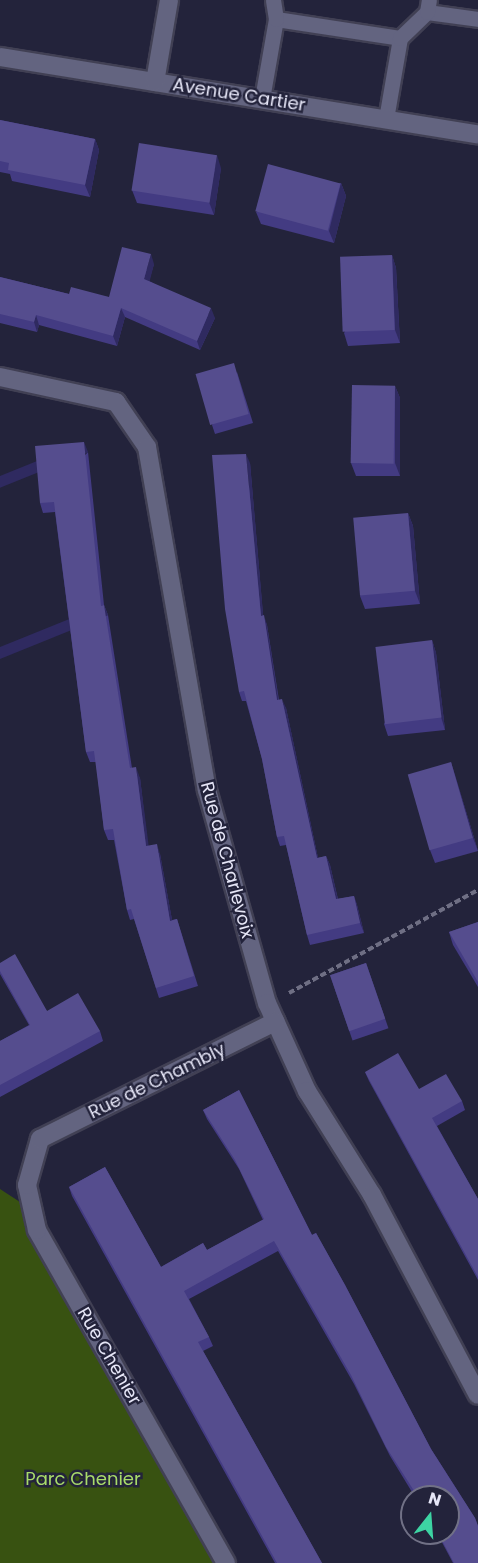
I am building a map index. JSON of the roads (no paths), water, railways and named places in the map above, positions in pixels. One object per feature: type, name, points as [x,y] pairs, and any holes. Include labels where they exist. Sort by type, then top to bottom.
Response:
[{"type":"street","points":[[155,82],[169,0]]},
{"type":"street","name":"Avenue Cartier","points":[[0,57],[478,134]]},
{"type":"street","name":"Rue de Charlevoix","points":[[0,377],[116,402],[147,447],[207,789],[275,1022],[307,1091],[372,1195],[478,1395]]},
{"type":"street","name":"Rue de Chambly","points":[[39,1139],[275,1022]]},
{"type":"street","name":"Rue Chenier","points":[[39,1139],[27,1185],[38,1230],[226,1563]]},
{"type":"lane","points":[[262,99],[276,19],[273,0]]},
{"type":"lane","points":[[386,119],[400,38],[428,6],[478,19]]},
{"type":"lane","points":[[276,19],[400,38]]},
{"type":"park label","name":"Parc Chenier","points":[[83,1479]]}]
